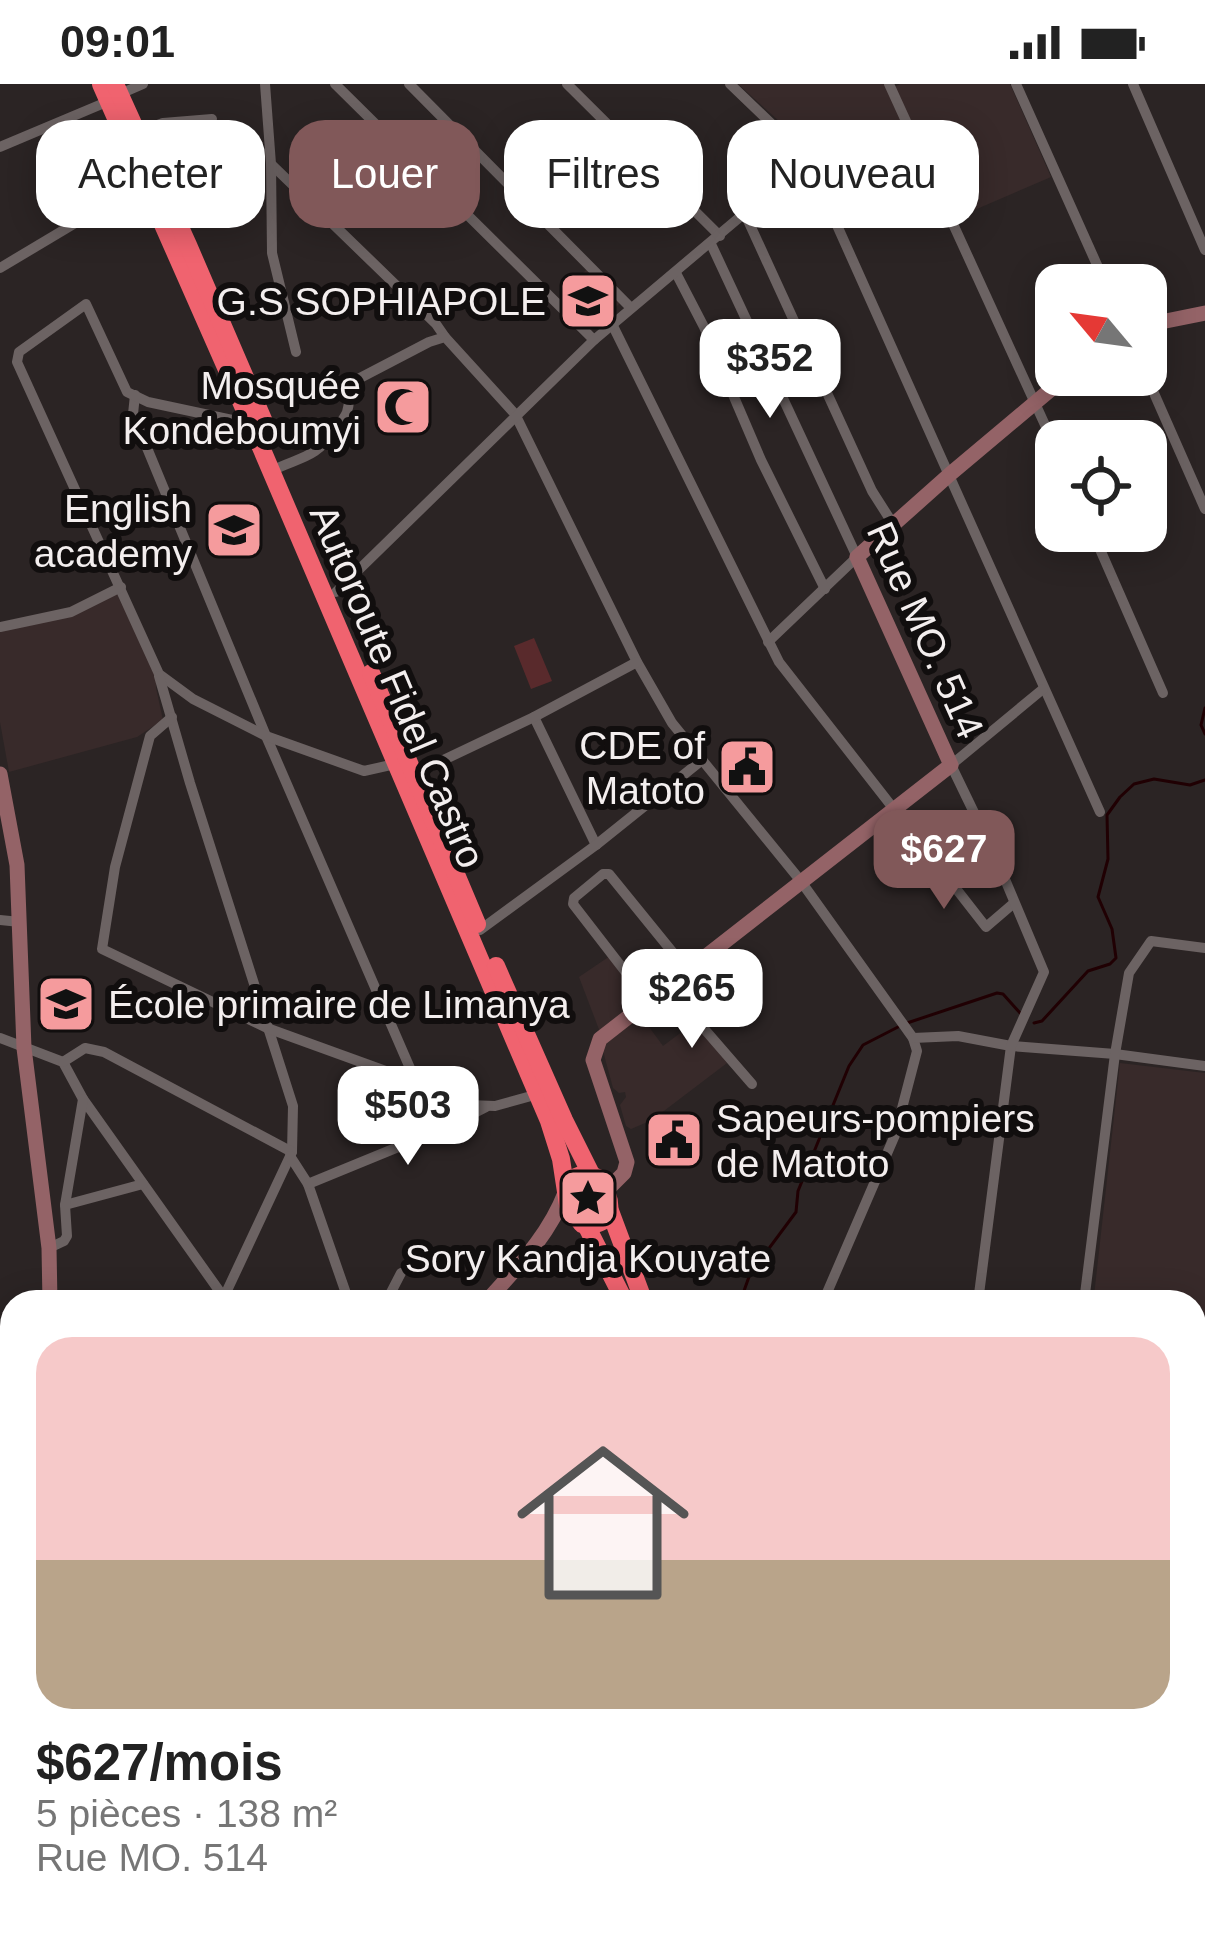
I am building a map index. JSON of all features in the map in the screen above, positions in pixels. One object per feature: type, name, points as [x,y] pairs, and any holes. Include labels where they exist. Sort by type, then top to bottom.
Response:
[{"type":"highway","name":"Autoroute Fidel Castro","points":[[111,91],[129,120]]},
{"type":"highway","name":"Autoroute Fidel Castro","points":[[111,91],[122,120]]},
{"type":"highway","name":"Autoroute Fidel Castro","points":[[164,228],[251,424],[336,592],[480,930],[544,1092],[566,1189]]},
{"type":"highway","name":"Autoroute Fidel Castro","points":[[180,228],[395,764],[544,1092],[591,1174]]},
{"type":"highway","points":[[620,1290],[584,1224],[574,1215],[566,1189],[579,1175],[591,1174],[602,1183],[640,1290]]},
{"type":"highway","points":[[584,1224],[599,1224],[608,1201]]},
{"type":"street","points":[[0,147],[111,91],[143,84]]},
{"type":"street","points":[[266,84],[272,254],[296,352]]},
{"type":"street","points":[[335,84],[594,340]]},
{"type":"street","points":[[409,84],[632,308]]},
{"type":"street","points":[[567,84],[716,240]]},
{"type":"street","points":[[730,84],[768,120]]},
{"type":"street","points":[[889,84],[1043,420]]},
{"type":"street","points":[[1016,84],[1097,264]]},
{"type":"street","points":[[1132,84],[1205,250]]},
{"type":"street","points":[[200,120],[212,119]]},
{"type":"street","points":[[271,164],[436,324],[515,414],[672,723],[800,880],[908,1029],[917,1051],[896,1136],[829,1290]]},
{"type":"street","points":[[0,268],[67,228]]},
{"type":"street","points":[[336,592],[594,340],[729,228]]},
{"type":"street","points":[[751,228],[872,491],[893,524]]},
{"type":"street","points":[[838,228],[1100,812]]},
{"type":"street","name":"Rue MO. 514","points":[[716,240],[1044,972],[1010,1046],[979,1290]]},
{"type":"street","points":[[676,273],[825,589]]},
{"type":"street","points":[[229,1290],[291,1154],[293,1106],[159,674],[17,362],[19,352],[86,304],[127,392],[148,402],[251,424]]},
{"type":"street","points":[[1167,321],[1205,313]]},
{"type":"street","points":[[612,324],[779,662],[986,927],[1014,903]]},
{"type":"street","points":[[277,468],[316,454],[326,445],[347,412],[352,384],[445,337]]},
{"type":"street","points":[[135,395],[133,414],[416,1082]]},
{"type":"street","points":[[768,642],[857,556],[1042,396]]},
{"type":"street","points":[[1157,396],[1200,482],[1205,509]]},
{"type":"street","points":[[1101,552],[1163,694]]},
{"type":"street","points":[[0,627],[71,611],[121,587]]},
{"type":"street","points":[[414,774],[637,662]]},
{"type":"street","points":[[159,674],[193,699],[266,736],[364,771],[395,764]]},
{"type":"street","points":[[608,1201],[627,1162],[593,1060],[600,1039],[1043,689]]},
{"type":"street","points":[[168,704],[178,698],[193,699]]},
{"type":"street","points":[[172,717],[150,736],[116,867],[102,949],[267,1028],[416,1082],[467,1106],[488,1106]]},
{"type":"street","points":[[534,717],[596,844]]},
{"type":"street","points":[[480,930],[702,760]]},
{"type":"street","points":[[0,777],[17,865],[24,1048],[49,1248],[50,1290]]},
{"type":"street","points":[[648,1001],[572,904],[603,874],[621,887],[687,970]]},
{"type":"street","points":[[0,920],[20,922]]},
{"type":"street","points":[[1086,1290],[1129,973],[1151,941],[1205,948]]},
{"type":"street","points":[[668,986],[752,1084]]},
{"type":"street","points":[[908,1029],[1010,1046],[1205,1066]]},
{"type":"street","points":[[0,1038],[63,1062],[82,1099],[219,1290]]},
{"type":"street","points":[[63,1062],[85,1048],[104,1052],[291,1154],[308,1184],[345,1290]]},
{"type":"street","points":[[308,1184],[488,1106],[544,1092]]},
{"type":"street","points":[[49,1248],[67,1236],[65,1205],[82,1099]]},
{"type":"street","points":[[65,1205],[143,1184]]},
{"type":"street","points":[[497,1290],[550,1227],[566,1189]]},
{"type":"street","points":[[537,1246],[566,1226],[584,1224]]},
{"type":"street","points":[[392,1290],[401,1273]]},
{"type":"shaded area","points":[[738,84],[884,84],[890,90],[900,84],[1010,84],[1051,177],[979,208],[979,120],[778,120]]},
{"type":"shaded area","name":"G.S SOPHIAPOLE","points":[[587,269],[620,303],[590,332],[557,300]]},
{"type":"shaded area","points":[[117,594],[156,674],[163,720],[137,737],[9,772],[0,722],[0,630]]},
{"type":"shaded area","points":[[534,638],[552,681],[531,689],[514,646]]},
{"type":"shaded area","points":[[610,956],[641,998],[600,1032],[579,977]]},
{"type":"shaded area","points":[[641,1016],[663,1046],[695,1022],[727,1063],[652,1120],[631,1129],[620,1105],[625,1092],[613,1088],[603,1051],[604,1045]]},
{"type":"shaded area","points":[[1120,1063],[1205,1073],[1205,1290],[1095,1290]]},
{"type":"waterway","points":[[1205,708],[1201,725],[1205,734]]},
{"type":"waterway","points":[[1034,1023],[1042,1021],[1088,971],[1116,958],[1112,929],[1098,897],[1108,859],[1107,815],[1134,784],[1154,779],[1190,785],[1205,780]]},
{"type":"waterway","points":[[907,1023],[997,993],[1021,1014]]},
{"type":"waterway","points":[[744,1290],[750,1274],[796,1212],[798,1191],[849,1066],[863,1045],[898,1027]]},
{"type":"place","name":"G.S SOPHIAPOLE","points":[[588,301]]},
{"type":"place","name":"Mosquée Kondeboumyi","points":[[403,407]]},
{"type":"place","name":"English academy","points":[[234,530]]},
{"type":"place","name":"CDE of Matoto","points":[[747,767]]},
{"type":"place","name":"École primaire de Limanya","points":[[66,1004]]},
{"type":"place","name":"Sapeurs-pompiers de Matoto","points":[[674,1140]]},
{"type":"place","name":"Sory Kandja Kouyate","points":[[588,1198]]}]
